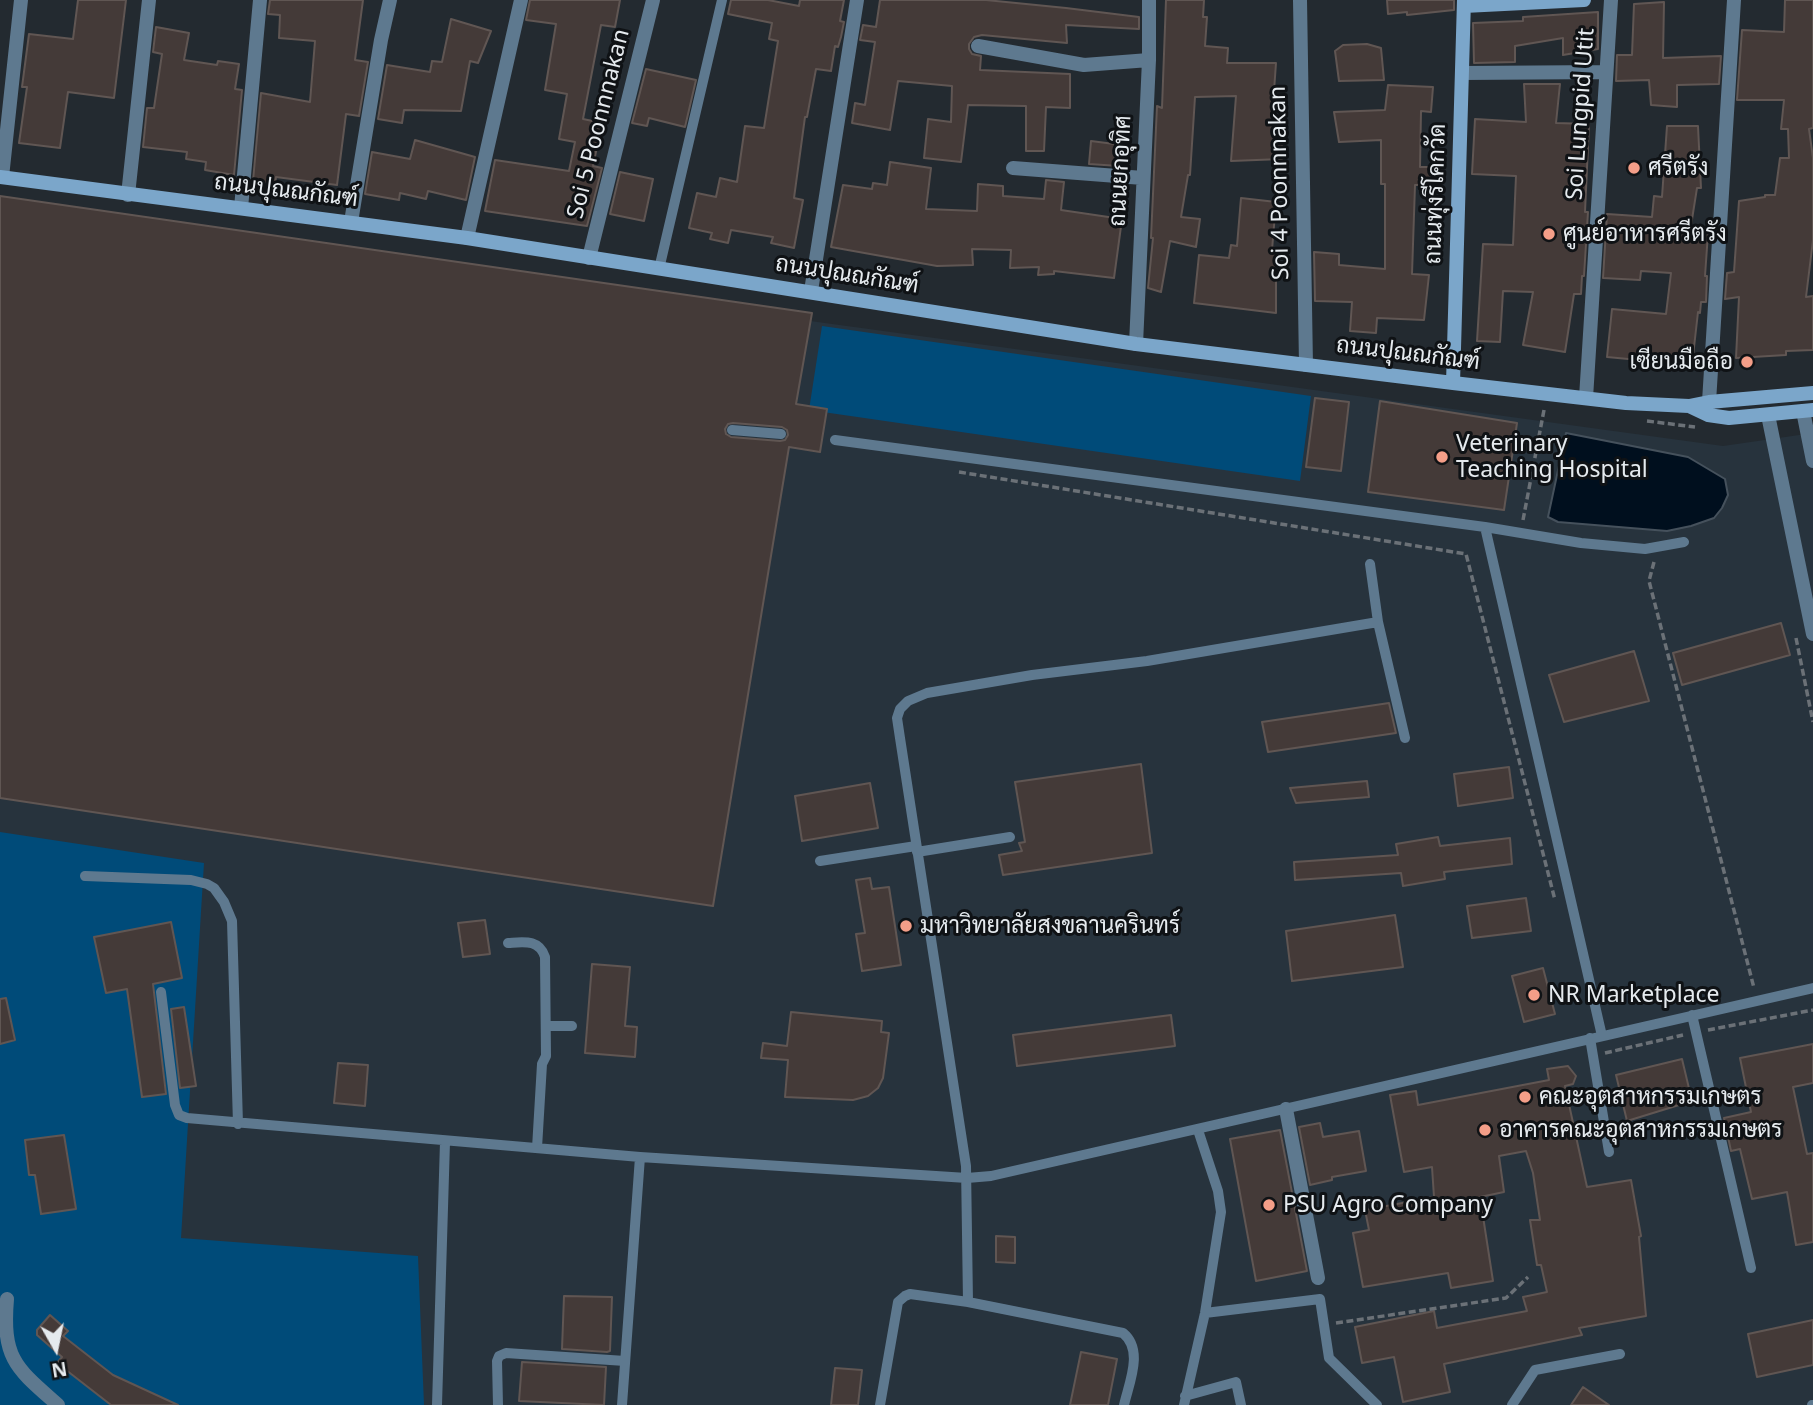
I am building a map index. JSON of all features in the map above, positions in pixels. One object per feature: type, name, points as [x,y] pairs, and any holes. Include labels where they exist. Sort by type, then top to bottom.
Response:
[{"type":"street","points":[[1,177],[21,0]]},
{"type":"street","points":[[128,195],[149,0]]},
{"type":"street","points":[[241,208],[260,0]]},
{"type":"street","points":[[351,222],[390,0]]},
{"type":"street","points":[[467,239],[521,0]]},
{"type":"street","name":"Soi 5 Poonnnakan","points":[[589,258],[653,0]]},
{"type":"street","points":[[811,291],[857,0]]},
{"type":"street","name":"ถนนยกอุทิศ","points":[[1136,344],[1149,60],[1149,0]]},
{"type":"street","name":"Soi 4 Poonnnakan","points":[[1300,0],[1306,365]]},
{"type":"street","points":[[1464,3],[1584,0]]},
{"type":"street","name":"Soi Lungpid Utit","points":[[1586,398],[1611,0]]},
{"type":"street","points":[[1709,402],[1734,0]]},
{"type":"street","name":"ถนนทุ่งรีโคกวัด","points":[[1453,383],[1464,3]]},
{"type":"street","points":[[978,46],[1084,65],[1149,60]]},
{"type":"street","points":[[1462,73],[1606,72]]},
{"type":"street","points":[[1013,168],[1143,178]]},
{"type":"street","name":"ถนนปุณณกัณฑ์","points":[[1,177],[467,239],[1136,344],[1453,383],[1689,406],[1813,393]]},
{"type":"street","name":"ถนนปุณณกัณฑ์","points":[[1689,406],[1708,415],[1729,418],[1808,410]]},
{"type":"street","points":[[1808,410],[1813,461]]},
{"type":"street","points":[[1768,415],[1813,634]]},
{"type":"street","points":[[1286,1109],[1318,1278]]},
{"type":"street","points":[[7,1299],[6,1340],[15,1363],[23,1374],[58,1405]]},
{"type":"lane","points":[[659,269],[722,0]]},
{"type":"lane","points":[[732,430],[781,434]]},
{"type":"lane","points":[[835,440],[1485,527],[1581,543],[1645,549],[1684,542]]},
{"type":"lane","points":[[1485,527],[1602,1035]]},
{"type":"lane","points":[[1370,564],[1378,622],[1405,738]]},
{"type":"lane","points":[[968,1302],[967,1178],[897,722],[900,709],[914,698],[927,693],[1031,675],[1147,662],[1378,622]]},
{"type":"lane","points":[[820,861],[1010,837]]},
{"type":"lane","points":[[85,876],[191,880],[207,884],[220,895],[232,926],[238,1124]]},
{"type":"lane","points":[[508,943],[534,943],[544,953],[546,1056],[542,1064],[537,1148]]},
{"type":"lane","points":[[161,992],[177,1113],[187,1118],[445,1142],[967,1178],[990,1177],[1813,988]]},
{"type":"lane","points":[[1692,1015],[1751,1268]]},
{"type":"lane","points":[[546,1026],[572,1026]]},
{"type":"lane","points":[[1590,1038],[1609,1152]]},
{"type":"lane","points":[[1185,1400],[1205,1313],[1221,1212],[1218,1191],[1198,1129]]},
{"type":"lane","points":[[437,1405],[445,1142]]},
{"type":"lane","points":[[622,1405],[640,1157]]},
{"type":"lane","points":[[880,1405],[898,1302],[915,1294],[1118,1331],[1126,1335],[1134,1357],[1125,1405]]},
{"type":"lane","points":[[1205,1313],[1320,1299],[1329,1358],[1377,1405]]},
{"type":"lane","points":[[498,1405],[497,1361],[499,1356],[506,1353],[625,1361]]},
{"type":"lane","points":[[1512,1405],[1535,1370],[1620,1354]]},
{"type":"lane","points":[[1185,1400],[1236,1382],[1241,1405]]},
{"type":"path","points":[[1520,533],[1544,410]]},
{"type":"path","points":[[957,472],[1466,554],[1558,911]]},
{"type":"path","points":[[1655,558],[1649,580],[1755,989]]},
{"type":"path","points":[[1324,1324],[1506,1298],[1528,1277]]},
{"type":"shaded area","name":"มหาวิทยาลัยสงขลานครินทร์","points":[[0,210],[1723,446],[1813,433],[1813,1405],[0,1405]]},
{"type":"shaded area","points":[[822,326],[1311,396],[1300,481],[809,410]]},
{"type":"shaded area","points":[[1566,433],[1688,457],[1725,479],[1728,495],[1714,518],[1667,531],[1558,522],[1548,517]]},
{"type":"shaded area","points":[[0,832],[204,863],[181,1238],[418,1256],[424,1405],[0,1405]]},
{"type":"building","points":[[78,0],[126,0],[114,98],[68,92],[60,148],[19,143],[27,87],[22,87],[29,34],[73,39]]},
{"type":"building","points":[[270,0],[363,0],[355,60],[368,62],[359,116],[346,114],[337,185],[276,177],[275,184],[253,181],[261,93],[310,102],[315,41],[279,38],[280,15],[268,14]]},
{"type":"building","points":[[530,0],[620,0],[615,27],[601,25],[583,119],[602,123],[593,166],[602,168],[587,226],[485,211],[495,160],[569,171],[575,142],[559,139],[567,94],[545,90],[556,24],[526,20]]},
{"type":"building","points":[[731,0],[768,0],[799,6],[800,0],[844,0],[840,21],[844,22],[838,47],[835,46],[831,71],[816,69],[805,117],[794,198],[803,200],[794,248],[771,243],[773,237],[731,230],[728,243],[710,239],[712,233],[689,228],[697,193],[716,197],[720,178],[737,182],[745,126],[764,128],[778,41],[769,39],[772,23],[728,14]]},
{"type":"building","points":[[880,0],[986,0],[1066,8],[1139,17],[1139,29],[1066,25],[1067,43],[982,35],[974,37],[969,49],[972,54],[981,56],[980,70],[1070,74],[1070,108],[1046,107],[1044,151],[1026,151],[1026,106],[968,105],[961,162],[924,158],[928,119],[951,122],[952,86],[898,81],[890,130],[852,123],[855,103],[865,105],[875,42],[860,40],[863,25],[876,27]]},
{"type":"building","points":[[1166,0],[1204,0],[1203,17],[1207,17],[1205,46],[1228,48],[1227,63],[1276,63],[1272,119],[1282,119],[1282,159],[1231,161],[1236,96],[1195,97],[1190,175],[1181,217],[1200,219],[1196,247],[1170,241],[1161,292],[1148,288],[1153,238],[1157,106],[1162,108]]},
{"type":"building","points":[[1387,0],[1454,0],[1454,10],[1407,15],[1407,12],[1388,14]]},
{"type":"building","points":[[1785,0],[1813,0],[1813,128],[1809,129],[1813,158],[1813,240],[1806,297],[1813,296],[1813,350],[1786,351],[1786,355],[1736,358],[1739,297],[1725,299],[1727,273],[1734,272],[1739,201],[1775,195],[1780,158],[1789,158],[1788,129],[1781,129],[1784,100],[1737,100],[1742,30],[1784,32]]},
{"type":"building","points":[[1664,2],[1663,58],[1721,56],[1719,84],[1677,85],[1677,107],[1651,105],[1649,80],[1616,81],[1617,55],[1632,55],[1634,4]]},
{"type":"building","points":[[1598,12],[1598,49],[1563,55],[1563,38],[1515,46],[1515,62],[1474,63],[1473,23],[1523,21],[1523,17]]},
{"type":"building","points":[[451,19],[491,31],[478,63],[470,61],[461,111],[404,110],[402,123],[378,119],[387,65],[430,72],[432,61],[442,62]]},
{"type":"building","points":[[156,27],[189,33],[184,60],[217,65],[218,61],[239,64],[235,89],[242,90],[234,175],[205,170],[206,162],[186,159],[187,152],[143,147],[147,108],[154,108],[162,54],[153,52]]},
{"type":"building","points":[[1367,44],[1381,48],[1384,80],[1339,81],[1335,51],[1343,45]]},
{"type":"building","points":[[646,69],[696,80],[685,127],[649,118],[647,126],[632,123]]},
{"type":"building","name":"ศูนย์อาหารศรีตรัง","points":[[1524,84],[1560,84],[1556,123],[1589,124],[1584,276],[1581,294],[1574,294],[1565,352],[1523,345],[1533,292],[1503,291],[1500,342],[1477,341],[1483,244],[1513,245],[1516,176],[1472,174],[1475,119],[1526,122]]},
{"type":"building","points":[[1388,85],[1433,87],[1431,112],[1421,111],[1420,167],[1431,167],[1431,185],[1415,185],[1412,274],[1429,275],[1424,320],[1377,318],[1376,333],[1350,331],[1352,302],[1315,301],[1314,252],[1339,254],[1339,265],[1385,269],[1385,184],[1381,184],[1381,140],[1339,142],[1334,112],[1385,110]]},
{"type":"building","points":[[1667,126],[1698,126],[1701,188],[1697,188],[1690,232],[1708,233],[1707,276],[1706,302],[1701,302],[1700,313],[1698,312],[1692,365],[1607,357],[1612,309],[1666,314],[1671,273],[1641,271],[1640,280],[1603,278],[1607,214],[1652,217],[1654,196],[1662,197]]},
{"type":"building","points":[[415,140],[475,157],[466,200],[428,191],[426,199],[400,193],[399,200],[365,194],[372,152],[410,159]]},
{"type":"building","points":[[1091,141],[1122,145],[1119,166],[1089,164]]},
{"type":"building","points":[[890,162],[931,168],[926,209],[977,211],[978,184],[1003,186],[1003,196],[1044,199],[1046,180],[1064,182],[1061,210],[1122,219],[1114,278],[1054,271],[1054,274],[1038,275],[1039,267],[1010,268],[1011,250],[972,249],[973,265],[937,266],[831,247],[843,185],[872,189],[873,183],[887,185]]},
{"type":"building","points":[[620,172],[653,179],[644,221],[610,214]]},
{"type":"building","points":[[0,196],[812,313],[796,404],[827,409],[820,452],[789,447],[713,906],[0,798]],"holes":[[[733,423],[782,427],[787,430],[788,435],[785,440],[780,441],[731,437],[726,434],[725,429],[728,424]]]},
{"type":"building","points":[[1241,198],[1276,202],[1272,250],[1276,251],[1276,313],[1194,303],[1199,255],[1229,258],[1231,245],[1237,246]]},
{"type":"building","points":[[1315,398],[1349,402],[1341,471],[1306,467]]},
{"type":"building","name":"Veterinary Teaching Hospital","points":[[1380,401],[1517,423],[1504,510],[1368,492]]},
{"type":"building","points":[[1781,623],[1790,655],[1682,685],[1673,653]]},
{"type":"building","points":[[1634,651],[1649,701],[1564,722],[1549,675]]},
{"type":"building","points":[[1389,703],[1396,733],[1268,752],[1262,722]]},
{"type":"building","points":[[1141,764],[1152,853],[1003,875],[999,855],[1022,851],[1019,843],[1025,842],[1015,782]]},
{"type":"building","points":[[1509,767],[1513,798],[1458,806],[1454,774]]},
{"type":"building","points":[[1367,781],[1369,797],[1296,803],[1290,788]]},
{"type":"building","points":[[870,783],[878,828],[802,841],[795,796]]},
{"type":"building","points":[[1438,837],[1440,846],[1510,838],[1512,864],[1444,872],[1445,879],[1403,886],[1401,873],[1295,880],[1294,862],[1398,855],[1396,844]]},
{"type":"building","points":[[870,878],[872,889],[889,887],[901,965],[862,971],[856,934],[865,933],[856,880]]},
{"type":"building","points":[[1526,898],[1531,931],[1472,938],[1467,906]]},
{"type":"building","points":[[1395,915],[1403,967],[1292,981],[1286,931]]},
{"type":"building","points":[[485,920],[490,954],[463,957],[458,923]]},
{"type":"building","points":[[171,922],[182,978],[153,984],[166,1094],[142,1097],[127,989],[106,993],[94,937]]},
{"type":"building","points":[[592,964],[630,967],[625,1026],[637,1027],[635,1057],[585,1053]]},
{"type":"building","name":"NR Marketplace","points":[[1543,968],[1555,1014],[1524,1022],[1512,976]]},
{"type":"building","points":[[6,998],[15,1040],[0,1044],[0,999]]},
{"type":"building","points":[[184,1007],[196,1086],[180,1088],[171,1009]]},
{"type":"building","points":[[791,1012],[882,1021],[881,1032],[889,1033],[883,1078],[878,1088],[868,1096],[853,1100],[785,1097],[788,1060],[761,1058],[763,1043],[787,1046]]},
{"type":"building","points":[[1171,1015],[1175,1046],[1017,1066],[1013,1035]]},
{"type":"building","points":[[1813,1044],[1813,1083],[1793,1087],[1807,1154],[1813,1153],[1813,1242],[1796,1245],[1787,1192],[1752,1199],[1740,1149],[1731,1151],[1724,1118],[1751,1112],[1740,1058]]},
{"type":"building","points":[[1682,1059],[1692,1101],[1627,1121],[1616,1075]]},
{"type":"building","points":[[338,1063],[368,1065],[365,1106],[334,1103]]},
{"type":"building","points":[[1568,1066],[1576,1076],[1573,1084],[1565,1086],[1587,1187],[1631,1180],[1641,1236],[1646,1316],[1579,1328],[1582,1335],[1444,1364],[1450,1392],[1403,1402],[1394,1357],[1362,1363],[1355,1327],[1434,1311],[1437,1328],[1527,1311],[1523,1297],[1547,1292],[1541,1265],[1537,1265],[1530,1220],[1540,1220],[1533,1173],[1526,1151],[1499,1156],[1504,1192],[1480,1197],[1493,1281],[1451,1288],[1448,1273],[1363,1287],[1353,1233],[1369,1230],[1365,1210],[1434,1197],[1432,1167],[1404,1172],[1390,1095],[1416,1091],[1418,1105],[1549,1080],[1547,1069]]},
{"type":"building","points":[[1320,1123],[1323,1137],[1359,1131],[1366,1171],[1332,1177],[1332,1180],[1310,1185],[1299,1127]]},
{"type":"building","name":"PSU Agro Company","points":[[1280,1130],[1307,1271],[1256,1281],[1230,1139]]},
{"type":"building","points":[[64,1135],[76,1209],[41,1214],[35,1175],[29,1175],[25,1140]]},
{"type":"building","points":[[996,1236],[1015,1237],[1015,1263],[996,1262]]},
{"type":"building","points":[[564,1296],[612,1297],[610,1351],[562,1349]]},
{"type":"building","points":[[50,1315],[68,1331],[63,1336],[113,1375],[178,1405],[111,1405],[57,1363],[62,1357],[37,1335],[37,1330]]},
{"type":"building","points":[[1813,1320],[1813,1365],[1757,1377],[1748,1334]]},
{"type":"building","points":[[1081,1352],[1117,1359],[1108,1405],[1070,1405]]},
{"type":"building","points":[[522,1362],[606,1367],[604,1405],[519,1401]]},
{"type":"building","points":[[835,1368],[862,1370],[858,1405],[831,1405]]},
{"type":"building","points":[[1583,1387],[1609,1405],[1571,1405]]},
{"type":"place","name":"ศรีตรัง","points":[[1634,168]]},
{"type":"place","name":"ศูนย์อาหารศรีตรัง","points":[[1549,234]]},
{"type":"place","name":"เซียนมือถือ","points":[[1747,362]]},
{"type":"place","name":"Veterinary Teaching Hospital","points":[[1442,457]]},
{"type":"place","name":"มหาวิทยาลัยสงขลานครินทร์","points":[[906,926]]},
{"type":"place","name":"NR Marketplace","points":[[1534,995]]},
{"type":"place","name":"คณะอุตสาหกรรมเกษตร","points":[[1525,1097]]},
{"type":"place","name":"อาคารคณะอุตสาหกรรมเกษตร","points":[[1485,1130]]},
{"type":"place","name":"PSU Agro Company","points":[[1269,1205]]}]
